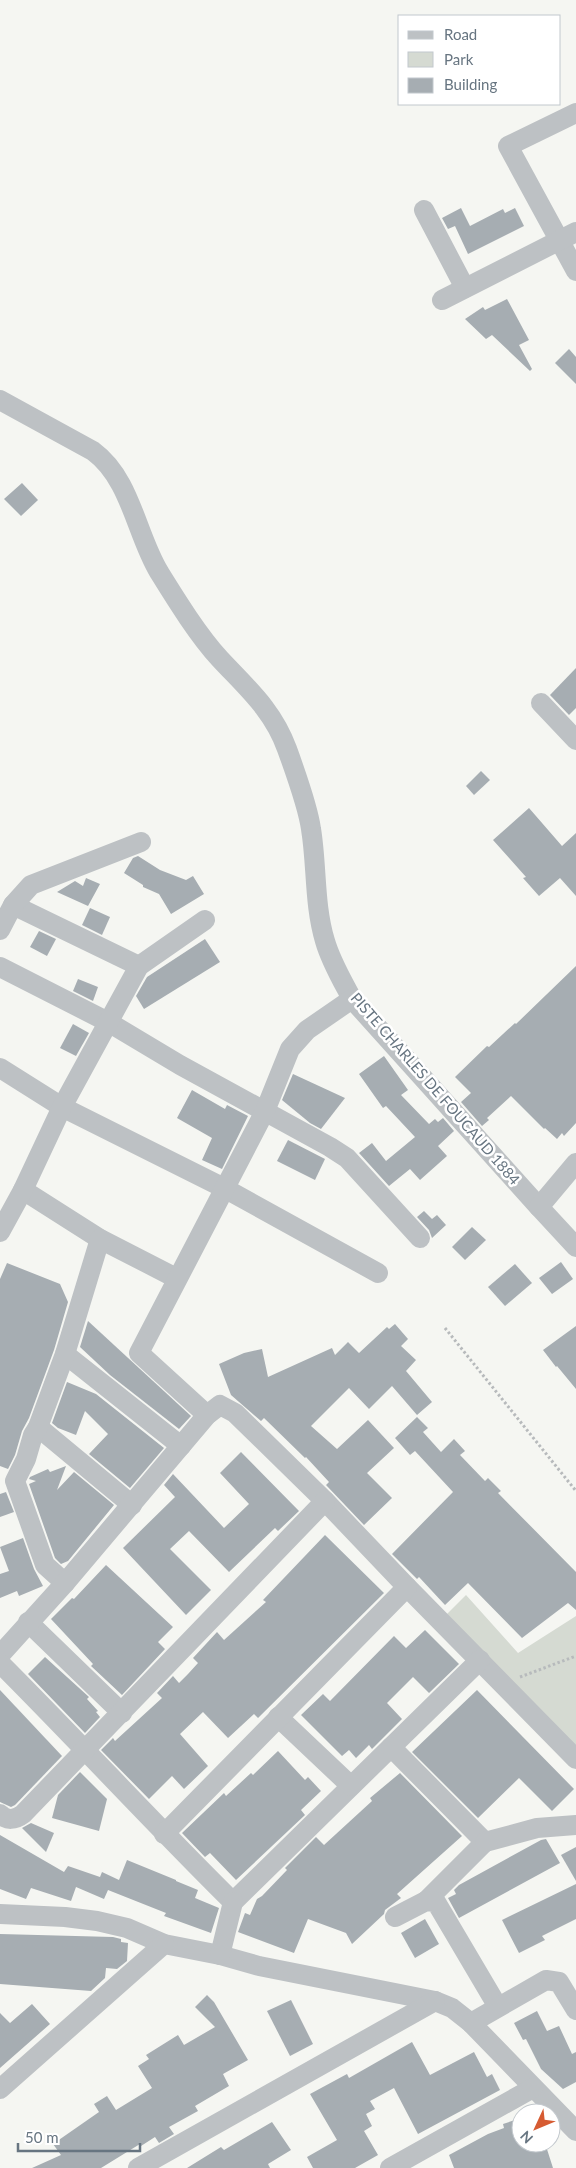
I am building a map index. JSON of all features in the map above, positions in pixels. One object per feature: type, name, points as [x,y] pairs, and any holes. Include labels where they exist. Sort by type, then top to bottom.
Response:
[{"type":"street","points":[[576,113],[508,146],[568,236],[576,271]]},
{"type":"street","points":[[424,210],[465,288]]},
{"type":"street","points":[[442,300],[568,236]]},
{"type":"street","name":"PISTE CHARLES DE FOUCAUD 1884","points":[[0,400],[102,458],[122,488],[158,571],[220,659],[263,704],[287,747],[311,827],[324,940],[332,962],[352,999],[576,1247]]},
{"type":"street","points":[[541,703],[573,732]]},
{"type":"street","points":[[0,930],[13,905],[31,885],[140,842]]},
{"type":"street","points":[[13,905],[140,966]]},
{"type":"street","points":[[0,1232],[62,1107],[140,966],[206,920]]},
{"type":"street","points":[[0,967],[108,1022],[180,1065],[347,1158],[420,1238]]},
{"type":"street","points":[[207,1416],[139,1353],[176,1278],[265,1111],[290,1050],[307,1030],[352,999]]},
{"type":"street","points":[[0,1068],[62,1107],[224,1188],[378,1273]]},
{"type":"street","points":[[539,1207],[576,1163]]},
{"type":"street","points":[[22,1190],[100,1239],[176,1278]]},
{"type":"street","points":[[65,1583],[45,1565],[14,1481],[26,1458],[33,1435],[38,1428],[65,1354],[100,1239]]},
{"type":"street","points":[[65,1354],[181,1446]]},
{"type":"street","points":[[0,1655],[65,1583],[207,1416],[220,1405],[235,1413],[325,1501],[576,1759]]},
{"type":"street","points":[[38,1428],[132,1505]]},
{"type":"street","points":[[0,1814],[11,1819],[23,1814],[122,1714],[325,1501]]},
{"type":"street","points":[[164,1834],[407,1587]]},
{"type":"street","points":[[28,1622],[122,1714]]},
{"type":"street","points":[[220,1955],[233,1902],[480,1660]]},
{"type":"street","points":[[0,1663],[86,1750],[164,1834],[233,1902]]},
{"type":"street","points":[[278,1716],[351,1786]]},
{"type":"street","points":[[391,1747],[485,1842]]},
{"type":"street","points":[[396,1917],[426,1901],[485,1842],[537,1828],[576,1825]]},
{"type":"street","points":[[426,1901],[436,1902],[441,1908],[498,2007]]},
{"type":"street","points":[[0,1914],[65,1917],[98,1921],[127,1928],[164,1944],[220,1955],[259,1966],[435,2001],[452,2008],[471,2023],[576,2131]]},
{"type":"street","points":[[0,2089],[164,1944]]},
{"type":"street","points":[[471,2023],[546,1980],[559,1982],[576,2010]]},
{"type":"street","points":[[138,2168],[435,2001]]},
{"type":"street","points":[[390,2168],[533,2088]]},
{"type":"path","points":[[445,1328],[576,1491]]},
{"type":"path","points":[[503,1684],[576,1656]]},
{"type":"green space","points":[[466,1595],[518,1653],[576,1616],[576,1752],[447,1614]]},
{"type":"building","points":[[461,208],[470,226],[503,209],[505,213],[515,208],[524,226],[468,254],[455,226],[448,229],[442,218]]},
{"type":"building","points":[[507,299],[529,340],[519,345],[532,369],[530,371],[492,335],[486,339],[465,319],[483,307],[485,310]]},
{"type":"building","points":[[569,349],[576,357],[576,384],[555,363]]},
{"type":"building","points":[[22,483],[38,500],[21,516],[4,499]]},
{"type":"building","points":[[576,668],[576,708],[569,715],[550,695]]},
{"type":"building","points":[[481,771],[490,780],[474,795],[466,786]]},
{"type":"building","points":[[529,808],[562,846],[576,833],[576,896],[560,878],[539,896],[523,878],[526,877],[493,840]]},
{"type":"building","points":[[138,856],[160,870],[186,880],[193,876],[204,894],[171,914],[159,894],[143,887],[143,885],[124,873],[133,858]]},
{"type":"building","points":[[86,878],[100,884],[88,906],[57,892],[75,881],[83,886]]},
{"type":"building","points":[[90,908],[110,917],[102,935],[82,925]]},
{"type":"building","points":[[39,931],[56,939],[47,956],[30,947]]},
{"type":"building","points":[[205,939],[220,962],[144,1009],[136,996],[147,977]]},
{"type":"building","points":[[576,966],[576,1123],[564,1136],[562,1133],[557,1139],[544,1129],[511,1096],[487,1118],[489,1120],[482,1126],[461,1102],[471,1093],[455,1077],[487,1046],[489,1047],[516,1024]]},
{"type":"building","points":[[78,979],[98,987],[93,1001],[73,991]]},
{"type":"building","points":[[73,1024],[89,1033],[76,1056],[60,1048]]},
{"type":"building","points":[[384,1056],[408,1090],[401,1095],[429,1124],[435,1119],[438,1122],[443,1118],[454,1131],[438,1146],[447,1156],[420,1180],[410,1169],[389,1186],[359,1153],[372,1143],[386,1161],[415,1137],[386,1106],[383,1108],[359,1074]]},
{"type":"building","points":[[293,1074],[345,1098],[321,1129],[310,1123],[282,1100]]},
{"type":"building","points":[[192,1090],[225,1109],[227,1105],[248,1116],[222,1169],[202,1160],[212,1138],[177,1118]]},
{"type":"building","points":[[288,1140],[325,1159],[315,1180],[277,1161]]},
{"type":"building","points":[[424,1211],[432,1219],[437,1215],[446,1225],[432,1238],[429,1230],[417,1217]]},
{"type":"building","points":[[472,1227],[486,1240],[465,1260],[452,1247]]},
{"type":"building","points":[[561,1262],[573,1279],[552,1294],[539,1278]]},
{"type":"building","points":[[7,1263],[60,1284],[68,1302],[54,1350],[8,1469],[0,1466],[0,1279]]},
{"type":"building","points":[[515,1264],[532,1283],[505,1306],[488,1287]]},
{"type":"building","points":[[88,1321],[191,1416],[179,1429],[110,1375],[80,1347]]},
{"type":"building","points":[[395,1324],[408,1339],[401,1346],[416,1360],[406,1371],[432,1402],[417,1415],[392,1386],[369,1409],[349,1388],[311,1426],[337,1449],[368,1420],[394,1448],[367,1473],[392,1498],[364,1525],[326,1485],[329,1482],[306,1457],[264,1418],[261,1421],[231,1395],[219,1364],[244,1353],[262,1349],[268,1377],[332,1348],[335,1355],[348,1342],[359,1353],[387,1327],[389,1329]]},
{"type":"building","points":[[576,1326],[576,1389],[543,1350]]},
{"type":"building","points":[[67,1382],[96,1394],[164,1448],[130,1488],[89,1454],[108,1434],[85,1411],[76,1435],[58,1428],[52,1423]]},
{"type":"building","points":[[417,1417],[428,1428],[423,1432],[441,1452],[454,1439],[465,1451],[460,1455],[485,1481],[488,1478],[501,1491],[498,1493],[576,1572],[576,1610],[568,1603],[522,1638],[468,1583],[445,1605],[419,1577],[417,1579],[392,1554],[453,1492],[415,1451],[410,1455],[395,1438]]},
{"type":"building","points":[[241,1452],[299,1511],[278,1531],[275,1528],[229,1572],[189,1531],[170,1549],[211,1590],[186,1615],[123,1548],[175,1497],[164,1485],[173,1474],[224,1528],[249,1504],[220,1473]]},
{"type":"building","points":[[66,1466],[57,1490],[74,1472],[114,1505],[68,1561],[61,1564],[55,1558],[29,1484],[36,1481],[29,1479],[48,1469],[50,1472]]},
{"type":"building","points":[[6,1492],[14,1512],[0,1517],[0,1494]]},
{"type":"building","points":[[325,1535],[384,1593],[258,1718],[254,1714],[228,1738],[203,1712],[180,1734],[208,1766],[184,1789],[172,1776],[149,1799],[101,1750],[113,1738],[115,1741],[162,1698],[157,1693],[173,1676],[179,1683],[188,1674],[198,1663],[193,1658],[217,1632],[224,1640],[266,1602],[263,1600]]},
{"type":"building","points":[[23,1538],[34,1569],[43,1586],[19,1596],[17,1591],[0,1598],[0,1574],[9,1571],[0,1547]]},
{"type":"building","points":[[106,1565],[173,1627],[158,1642],[165,1649],[122,1695],[91,1666],[93,1664],[51,1619],[72,1598],[74,1599]]},
{"type":"building","points":[[425,1630],[459,1664],[429,1693],[413,1677],[387,1703],[402,1719],[372,1749],[369,1745],[356,1758],[349,1750],[342,1756],[301,1715],[323,1694],[330,1701],[394,1636],[406,1648]]},
{"type":"building","points":[[45,1657],[89,1697],[87,1699],[98,1711],[96,1712],[100,1717],[85,1733],[28,1674]]},
{"type":"building","points":[[0,1690],[62,1756],[11,1807],[0,1802]]},
{"type":"building","points":[[477,1690],[574,1789],[552,1811],[519,1778],[478,1818],[412,1752]]},
{"type":"building","points":[[278,1751],[305,1780],[308,1777],[321,1791],[301,1810],[305,1815],[236,1880],[210,1853],[205,1857],[182,1833],[224,1793],[226,1796],[251,1773],[253,1775]]},
{"type":"building","points":[[80,1772],[107,1799],[99,1831],[52,1818],[58,1795]]},
{"type":"building","points":[[400,1773],[462,1836],[397,1894],[401,1898],[385,1910],[384,1914],[352,1944],[346,1933],[308,1919],[294,1953],[238,1932],[245,1913],[250,1915],[257,1899],[287,1870],[285,1868],[316,1837],[324,1845],[372,1801],[370,1798]]},
{"type":"building","points":[[31,1823],[54,1833],[46,1852],[22,1828]]},
{"type":"building","points":[[0,1835],[64,1872],[68,1866],[100,1877],[102,1872],[119,1880],[127,1860],[198,1890],[195,1898],[219,1908],[211,1933],[164,1916],[166,1913],[108,1890],[104,1899],[76,1887],[71,1901],[31,1888],[26,1899],[0,1889]]},
{"type":"building","points":[[546,1839],[560,1863],[459,1918],[448,1898],[456,1894],[454,1890],[459,1885]]},
{"type":"building","points":[[576,1847],[576,1881],[561,1855]]},
{"type":"building","points":[[576,1884],[576,1919],[542,1936],[545,1940],[519,1953],[502,1920]]},
{"type":"building","points":[[425,1919],[439,1944],[415,1958],[401,1933]]},
{"type":"building","points":[[0,1934],[113,1937],[121,1939],[121,1942],[128,1943],[127,1961],[117,1969],[106,1968],[105,1978],[91,1991],[0,1984]]},
{"type":"building","points":[[207,1995],[214,2002],[248,2060],[223,2074],[229,2086],[195,2106],[198,2111],[169,2127],[174,2134],[159,2143],[155,2137],[101,2168],[32,2168],[61,2155],[53,2144],[99,2112],[94,2104],[107,2096],[116,2110],[152,2088],[138,2066],[149,2059],[146,2055],[178,2035],[184,2045],[215,2027],[195,2007]]},
{"type":"building","points":[[291,2000],[313,2044],[290,2056],[267,2011]]},
{"type":"building","points":[[32,2004],[50,2024],[0,2068],[0,2013],[10,2023]]},
{"type":"building","points":[[537,2011],[547,2031],[559,2026],[572,2054],[576,2052],[576,2082],[563,2089],[541,2069],[526,2039],[523,2040],[514,2023]]},
{"type":"building","points":[[412,2042],[430,2075],[474,2052],[487,2077],[492,2074],[500,2090],[418,2134],[394,2088],[370,2101],[375,2109],[366,2114],[372,2126],[364,2131],[378,2155],[355,2168],[313,2168],[307,2157],[337,2140],[310,2094],[347,2074],[349,2078]]},
{"type":"building","points":[[511,2121],[511,2153],[548,2153],[553,2168],[454,2168],[449,2155],[488,2134],[504,2128],[503,2124]]},
{"type":"building","points":[[272,2122],[291,2150],[268,2164],[270,2168],[187,2168],[221,2147],[224,2150]]}]
